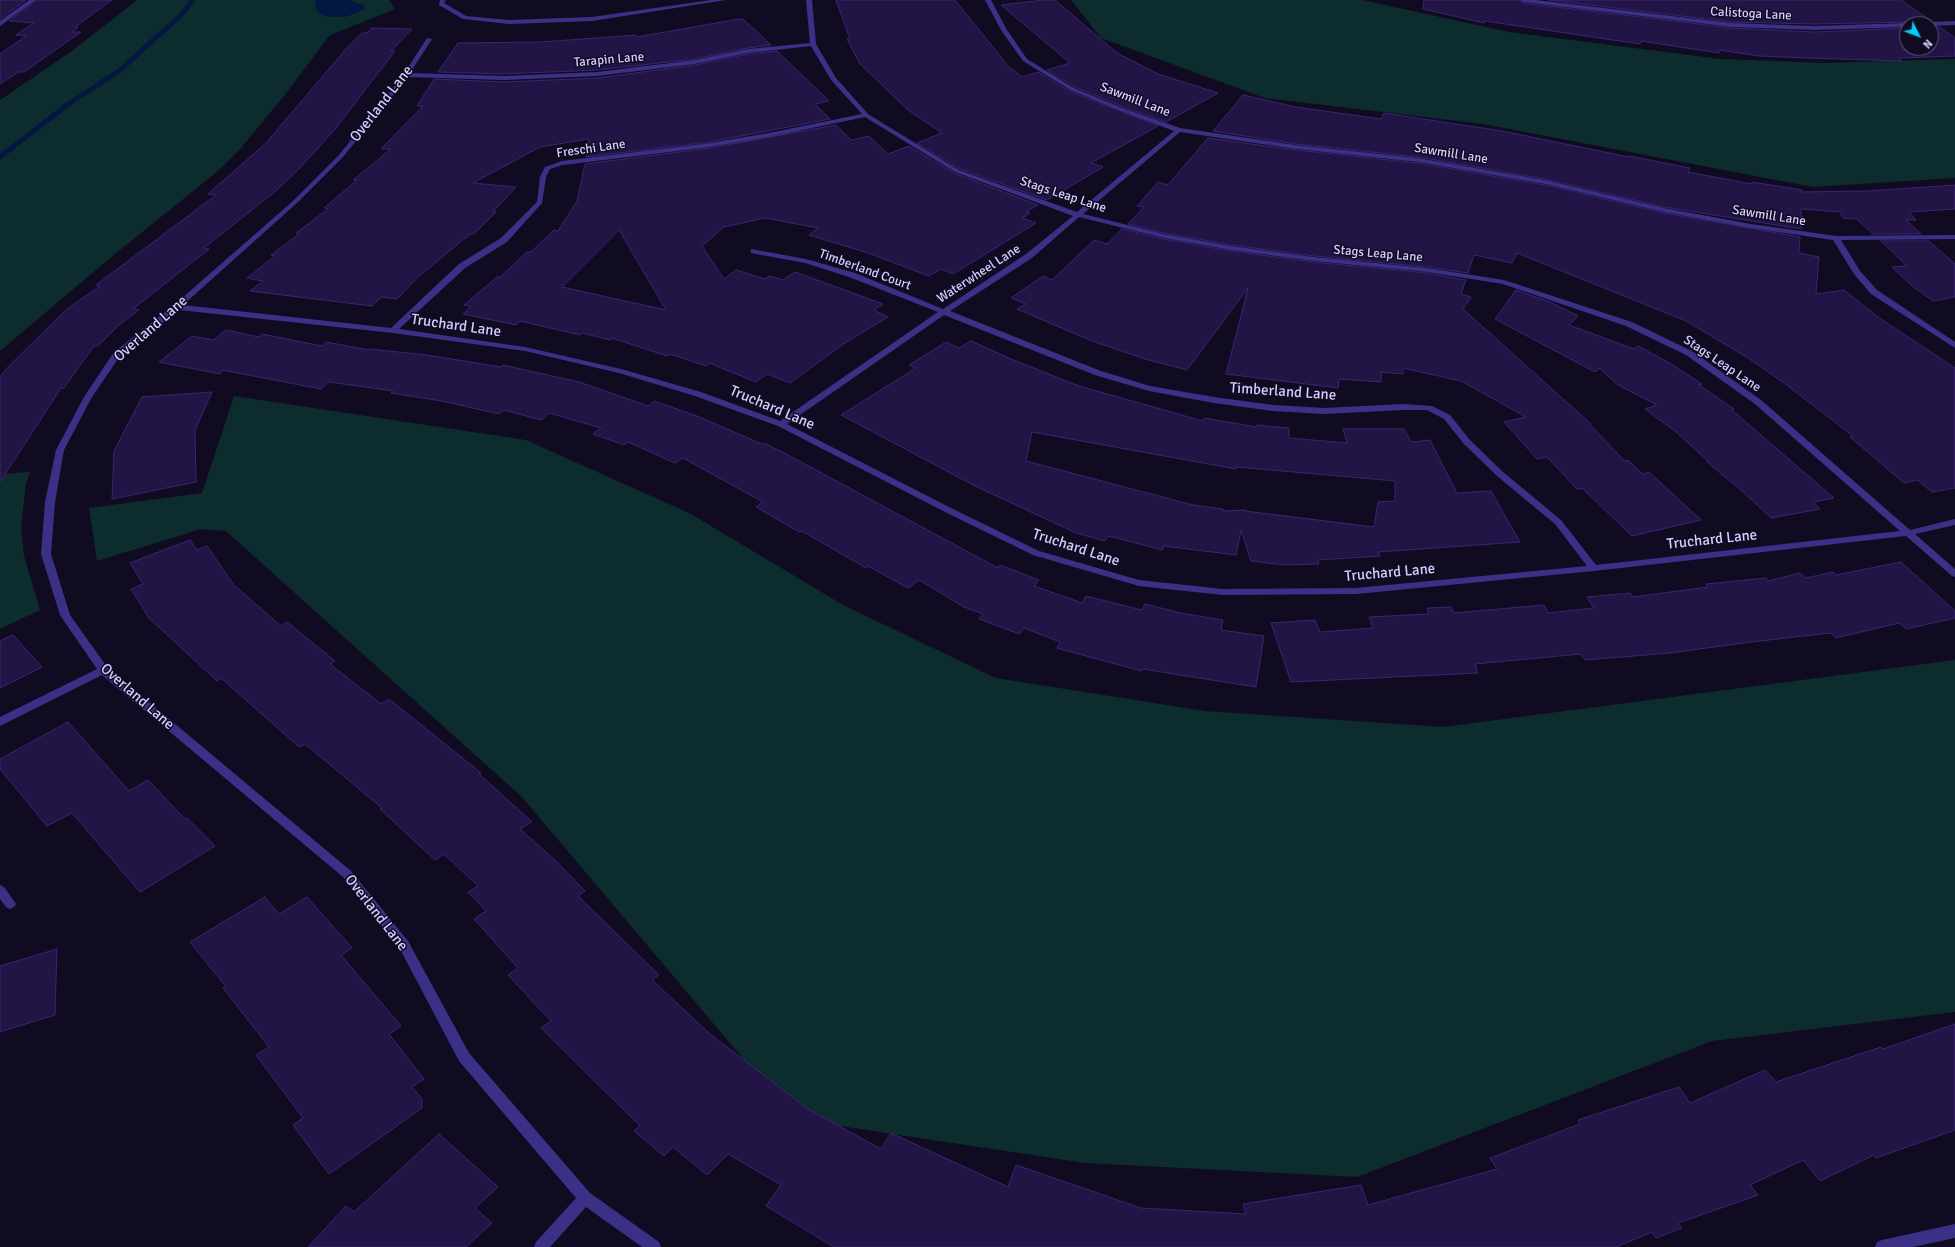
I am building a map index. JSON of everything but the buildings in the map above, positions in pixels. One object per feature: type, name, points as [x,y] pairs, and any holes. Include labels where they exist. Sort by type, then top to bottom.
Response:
[{"type":"street","points":[[0,24],[33,0]]},
{"type":"street","points":[[443,0],[441,4],[465,18],[509,22],[592,19],[723,0]]},
{"type":"street","name":"Stags Leap Lane","points":[[809,0],[813,44],[833,79],[866,115],[957,171],[1078,215],[1164,236],[1231,248],[1314,259],[1427,270],[1504,282],[1629,324],[1689,353],[1758,402],[1955,574]]},
{"type":"street","name":"Sawmill Lane","points":[[988,0],[1004,30],[1025,60],[1072,89],[1123,110],[1179,130],[1296,147],[1418,160],[1545,182],[1664,210],[1751,226],[1836,238],[1955,238]]},
{"type":"street","name":"Calistoga Lane","points":[[1523,0],[1690,22],[1732,25],[1814,28],[1899,25]]},
{"type":"street","points":[[1939,24],[1955,23]]},
{"type":"street","name":"Overland Lane","points":[[429,39],[406,75],[341,156],[306,192],[176,307],[117,354],[88,397],[60,450],[50,502],[46,554],[65,615],[103,670],[347,874],[404,945],[464,1057],[585,1198],[654,1247]]},
{"type":"street","name":"Tarapin Lane","points":[[406,75],[504,78],[597,74],[695,62],[748,51],[813,44]]},
{"type":"street","name":"Freschi Lane","points":[[393,331],[462,266],[504,240],[540,202],[542,177],[547,168],[562,163],[710,145],[769,135],[866,115]]},
{"type":"street","name":"Waterwheel Lane","points":[[781,424],[943,312],[1029,256],[1179,130]]},
{"type":"street","points":[[1836,238],[1857,272],[1874,292],[1955,346]]},
{"type":"street","name":"Timberland Court","points":[[754,250],[806,261],[852,275],[943,312]]},
{"type":"street","name":"Truchard Lane","points":[[176,307],[393,331],[525,349],[621,371],[698,394],[781,424],[950,511],[1036,552],[1139,582],[1223,592],[1356,591],[1594,568],[1908,533],[1955,522]]},
{"type":"street","name":"Timberland Lane","points":[[943,312],[1098,373],[1149,388],[1214,400],[1273,408],[1324,411],[1403,407],[1429,408],[1446,417],[1467,442],[1500,474],[1558,522],[1594,568]]},
{"type":"street","points":[[0,722],[103,670]]},
{"type":"street","points":[[0,890],[10,904]]},
{"type":"street","points":[[541,1247],[585,1198]]},
{"type":"street","points":[[1882,1247],[1955,1231]]},
{"type":"green space","points":[[137,0],[389,0],[395,9],[330,35],[284,96],[241,148],[218,171],[110,258],[0,351],[0,100],[72,51]]},
{"type":"green space","points":[[1071,0],[1362,0],[1509,32],[1720,59],[1825,63],[1955,59],[1955,178],[1813,187],[1483,124],[1265,98],[1101,38]]},
{"type":"green space","points":[[234,396],[526,440],[689,513],[845,606],[996,678],[1205,711],[1443,727],[1955,660],[1955,1012],[1712,1041],[1357,1177],[1085,1163],[794,1119],[522,797],[226,531],[201,529],[97,561],[89,508],[202,493]]},
{"type":"green space","points":[[30,472],[26,484],[21,528],[24,556],[40,610],[0,629],[0,474]]},
{"type":"water","points":[[317,0],[348,0],[364,6],[364,10],[345,17],[327,17],[316,9],[315,5]]},
{"type":"waterway","points":[[0,157],[67,105],[119,71],[181,15],[193,0]]}]
